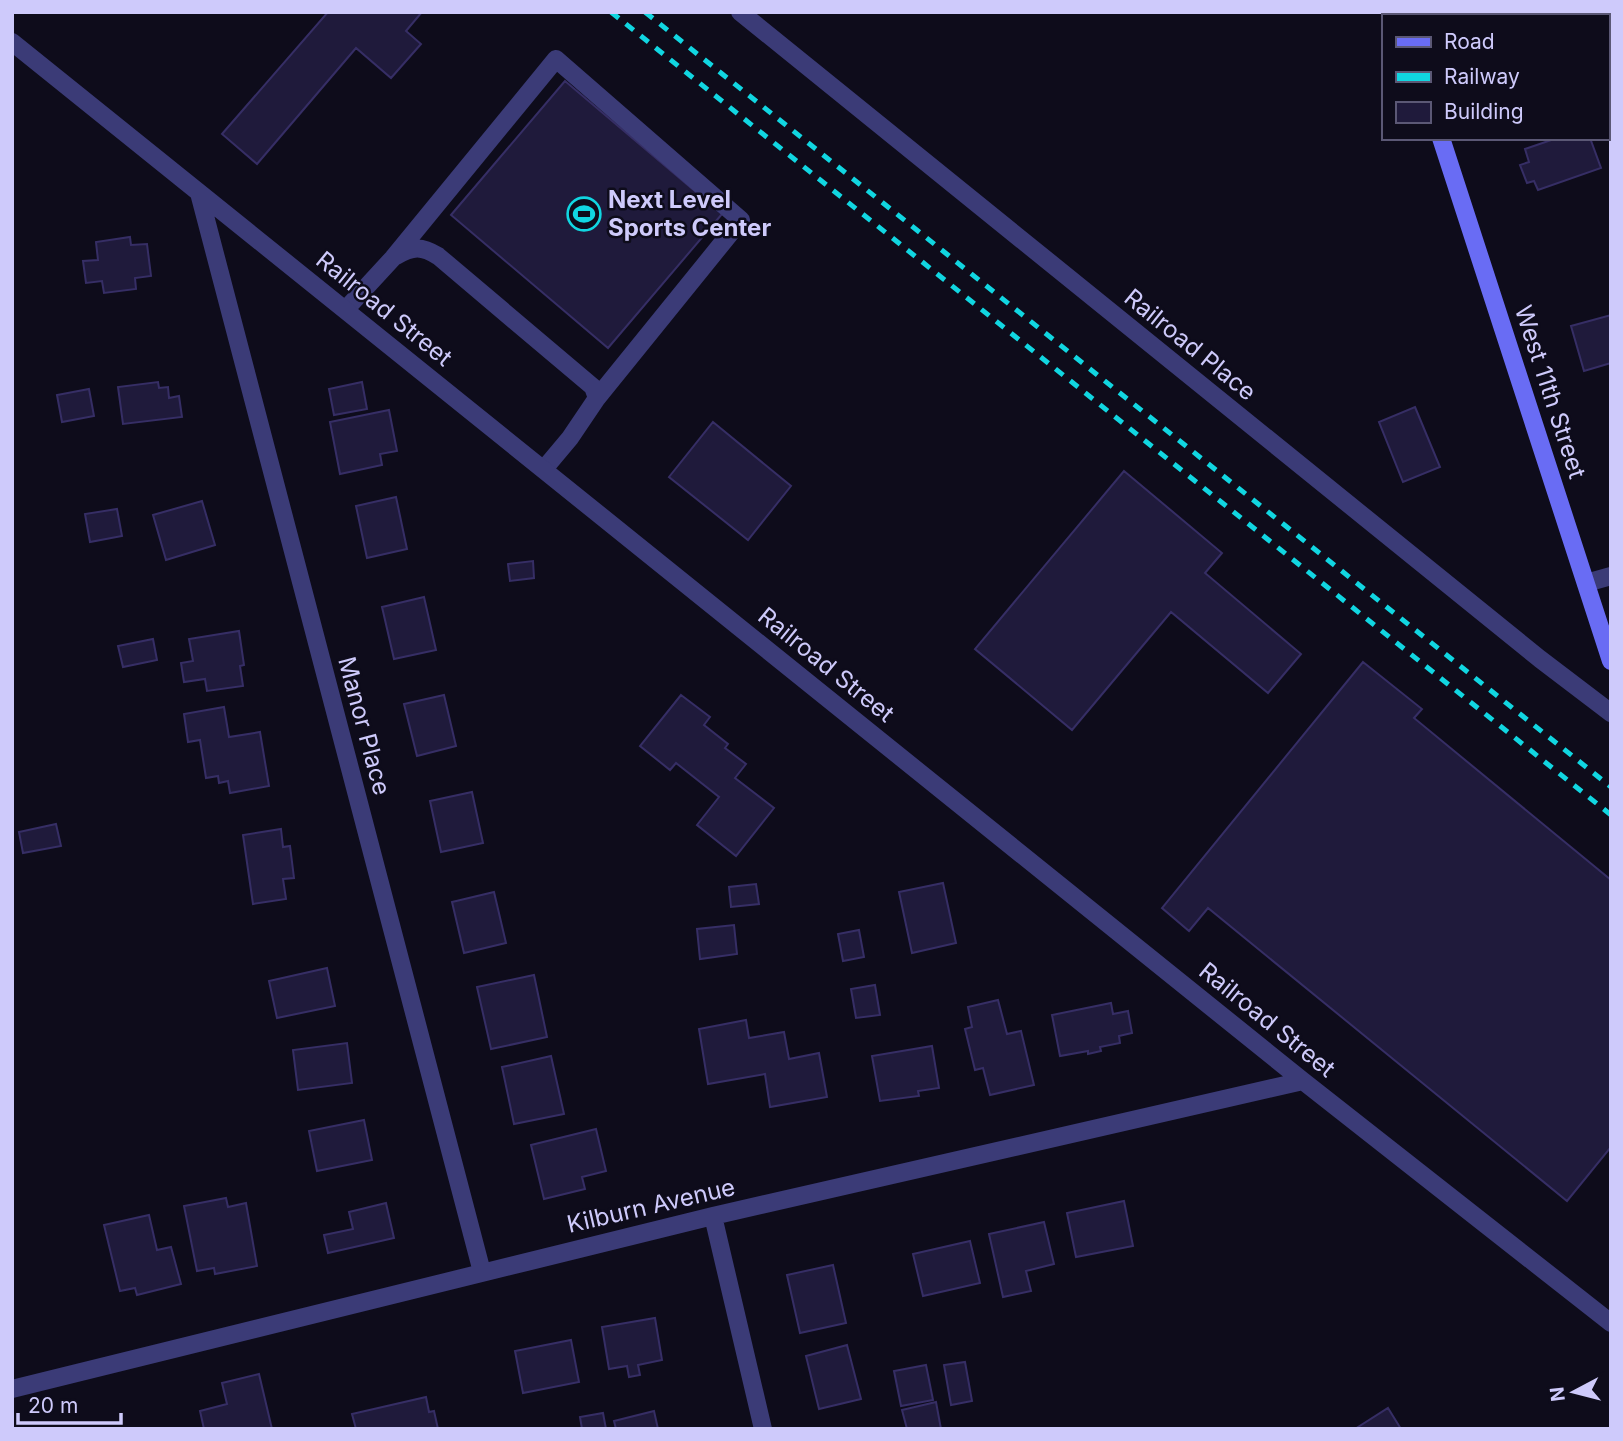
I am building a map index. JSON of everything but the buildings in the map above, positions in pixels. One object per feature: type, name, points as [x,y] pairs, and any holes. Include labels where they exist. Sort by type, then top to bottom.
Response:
[{"type":"street","name":"Railroad Place","points":[[740,12],[1540,659],[1611,713]]},
{"type":"street","name":"Railroad Street","points":[[12,42],[1303,1081],[1611,1323]]},
{"type":"street","points":[[346,309],[393,258],[556,59],[741,220],[544,469]]},
{"type":"street","name":"West 11th Street","points":[[1442,140],[1610,655]]},
{"type":"street","name":"Manor Place","points":[[199,193],[482,1272]]},
{"type":"street","points":[[393,258],[416,247],[438,256],[593,387],[594,405]]},
{"type":"street","points":[[1586,583],[1611,576]]},
{"type":"street","name":"Kilburn Avenue","points":[[12,1389],[713,1216],[1303,1081]]},
{"type":"street","points":[[713,1216],[764,1429]]},
{"type":"railway","points":[[611,12],[1611,815]]},
{"type":"railway","points":[[645,12],[1611,787]]},
{"type":"place","name":"Next Level Sports Center","points":[[584,214]]}]
